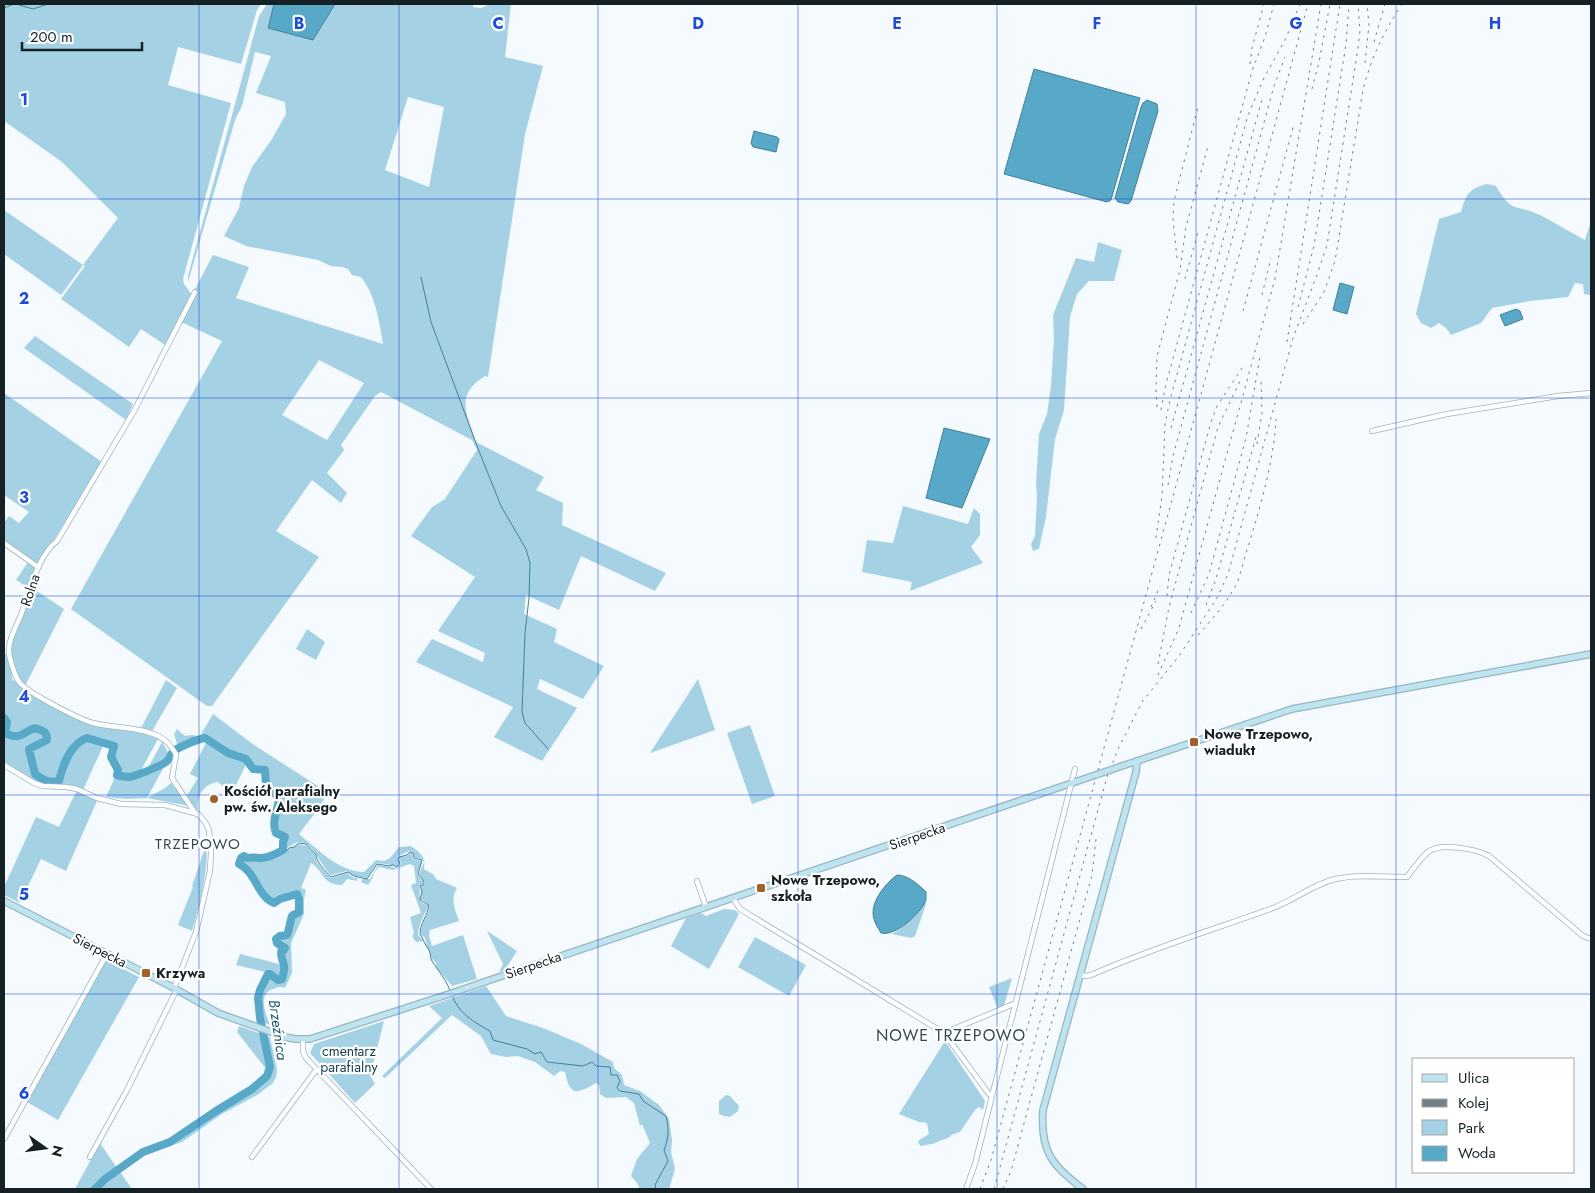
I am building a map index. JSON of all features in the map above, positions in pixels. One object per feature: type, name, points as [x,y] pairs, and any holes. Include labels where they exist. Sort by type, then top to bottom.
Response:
[{"type":"street","name":"Rolna","points":[[195,292],[134,411],[57,541],[52,544],[38,567],[9,647],[9,655],[17,678],[30,691],[95,724],[135,729],[157,736],[167,742],[174,751],[172,778],[195,813]]},
{"type":"street","points":[[1372,431],[1447,414],[1558,396],[1591,393]]},
{"type":"street","points":[[4,543],[38,567]]},
{"type":"street","name":"Sierpecka","points":[[4,901],[176,988],[223,1015],[274,1033],[303,1040],[321,1036],[443,996],[1292,709],[1591,654]]},
{"type":"street","points":[[1083,1189],[1053,1162],[1045,1145],[1042,1110],[1136,772],[1137,761]]},
{"type":"street","points":[[4,765],[43,786],[77,789],[97,798],[121,804],[165,805],[195,813],[205,822],[209,830],[210,871],[196,932],[176,988],[127,1090],[90,1157]]},
{"type":"street","points":[[966,1189],[975,1164],[1074,782],[1075,769]]},
{"type":"street","points":[[1080,975],[1086,976],[1155,949],[1276,907],[1304,890],[1334,880],[1364,876],[1407,877],[1428,852],[1438,847],[1481,852],[1490,856],[1583,936],[1591,939]]},
{"type":"street","points":[[697,881],[706,907]]},
{"type":"street","points":[[733,898],[738,906],[746,912],[944,1033],[992,1096]]},
{"type":"street","points":[[4,1139],[106,954]]},
{"type":"street","points":[[944,1033],[1016,1003]]},
{"type":"street","points":[[303,1040],[303,1054],[316,1070],[431,1189]]},
{"type":"street","points":[[252,1157],[316,1070]]},
{"type":"green space","points":[[4,4],[261,4],[257,10],[241,64],[178,47],[168,85],[231,103],[183,279],[184,284],[192,295],[165,345],[141,329],[129,347],[61,299],[85,266],[83,265],[118,218],[62,162],[4,121]]},
{"type":"green space","points":[[267,4],[274,4],[268,28],[313,39],[335,4],[474,4],[473,7],[481,8],[490,4],[511,4],[505,57],[543,66],[525,134],[488,377],[485,376],[469,390],[466,398],[467,414],[476,442],[544,477],[536,490],[563,503],[562,525],[666,573],[655,591],[581,556],[559,610],[526,595],[524,614],[557,629],[554,642],[604,666],[583,699],[540,679],[537,689],[577,708],[542,761],[494,737],[513,707],[416,662],[432,639],[483,662],[485,653],[438,631],[475,577],[411,536],[432,507],[445,499],[477,450],[472,440],[381,392],[375,396],[341,445],[344,450],[327,473],[347,493],[341,503],[312,480],[276,531],[319,557],[212,706],[207,706],[71,609],[222,341],[181,322],[197,292],[195,289],[213,255],[249,267],[236,298],[383,344],[373,300],[361,277],[352,275],[348,269],[342,267],[331,266],[318,260],[246,246],[224,236],[239,208],[244,186],[252,167],[272,139],[286,114],[285,102],[256,93],[271,56],[255,52],[242,106],[235,120],[188,282],[188,276],[259,16]],"holes":[[[408,97],[444,107],[429,187],[385,170]],[[319,360],[364,383],[327,440],[282,415]]]},
{"type":"green space","points":[[1487,184],[1496,186],[1511,205],[1532,211],[1585,240],[1591,221],[1591,295],[1584,294],[1583,284],[1575,283],[1568,297],[1492,308],[1481,323],[1451,335],[1439,323],[1431,328],[1421,323],[1416,314],[1439,219],[1461,212],[1469,194],[1476,188]]},
{"type":"green space","points":[[4,210],[83,265],[61,295],[4,254]]},
{"type":"green space","points":[[1098,242],[1122,250],[1114,281],[1089,281],[1077,294],[1070,317],[1064,410],[1055,439],[1046,517],[1039,549],[1033,551],[1031,544],[1035,536],[1039,434],[1047,414],[1051,386],[1054,338],[1053,315],[1076,258],[1094,262]]},
{"type":"green space","points":[[35,336],[133,404],[126,420],[24,348]]},
{"type":"green space","points":[[4,393],[102,462],[41,561],[37,563],[4,541],[4,523],[9,516],[19,523],[29,512],[4,495]]},
{"type":"green space","points":[[903,506],[968,524],[974,508],[980,514],[980,535],[971,547],[983,563],[910,591],[912,582],[862,572],[867,540],[893,543]]},
{"type":"green space","points":[[28,562],[36,570],[29,588],[16,580]]},
{"type":"green space","points":[[35,590],[64,609],[25,686],[13,666],[10,644],[32,591]]},
{"type":"green space","points":[[307,629],[325,642],[316,660],[296,649]]},
{"type":"green space","points":[[5,653],[12,668],[12,679],[24,689],[95,725],[139,732],[158,739],[140,772],[127,776],[118,774],[119,769],[112,757],[114,745],[88,737],[77,741],[68,753],[58,780],[48,780],[35,773],[29,749],[42,745],[47,741],[48,735],[44,729],[36,727],[20,735],[5,732],[8,721],[4,718]]},
{"type":"green space","points":[[698,679],[715,730],[650,753]]},
{"type":"green space","points":[[166,680],[177,688],[151,733],[140,730]]},
{"type":"green space","points":[[213,714],[254,745],[327,792],[321,805],[299,834],[321,853],[338,864],[355,871],[364,872],[376,860],[384,861],[390,858],[399,847],[411,846],[418,851],[424,862],[422,859],[414,857],[413,852],[410,851],[398,856],[399,864],[397,866],[377,863],[367,878],[355,876],[347,871],[331,875],[308,845],[297,842],[288,847],[287,850],[284,849],[283,844],[286,837],[283,833],[277,833],[275,816],[280,811],[280,798],[266,784],[267,771],[265,768],[254,768],[245,758],[219,746],[207,737],[187,742],[178,747],[174,734],[177,729],[185,736],[200,736]]},
{"type":"green space","points":[[4,720],[7,722],[4,733]]},
{"type":"green space","points":[[750,725],[775,796],[752,804],[727,733]]},
{"type":"green space","points":[[35,728],[46,735],[45,741],[28,749],[34,775],[49,783],[60,782],[70,755],[80,742],[90,740],[104,744],[83,790],[44,785],[31,780],[4,762],[4,733],[12,738],[24,735]]},
{"type":"green space","points":[[207,741],[228,755],[244,759],[247,762],[232,794],[218,782],[208,785],[199,796],[198,811],[186,797],[198,778],[190,774]]},
{"type":"green space","points":[[162,742],[169,754],[166,760],[148,768]]},
{"type":"green space","points":[[166,763],[147,798],[106,797],[116,775],[128,778]]},
{"type":"green space","points":[[171,783],[189,806],[147,798]]},
{"type":"green space","points":[[77,790],[90,795],[97,801],[66,871],[41,859],[20,903],[4,895],[4,887],[36,817],[59,827]]},
{"type":"green space","points":[[298,844],[307,846],[315,855],[317,862],[323,870],[331,878],[347,873],[354,878],[358,878],[357,881],[347,879],[342,885],[330,883],[311,863],[301,888],[306,890],[304,914],[291,943],[292,973],[285,988],[278,987],[265,995],[265,1011],[270,1025],[262,1022],[260,997],[270,975],[278,981],[283,980],[285,966],[281,950],[285,951],[286,949],[277,939],[280,936],[288,936],[292,927],[292,919],[300,913],[300,898],[296,893],[274,902],[271,901],[258,886],[252,874],[240,862],[241,858],[244,857],[248,859],[268,858]]},
{"type":"green space","points":[[206,845],[205,876],[192,931],[178,925],[193,887]]},
{"type":"green space","points":[[412,853],[413,859],[422,861],[417,874],[422,881],[422,884],[419,886],[420,900],[429,906],[422,919],[418,935],[423,941],[416,942],[412,936],[414,933],[410,917],[421,913],[411,885],[416,883],[414,866],[410,864],[393,870],[379,867],[368,885],[361,882],[362,879],[370,879],[378,865],[398,868],[401,863],[399,857],[407,856]]},
{"type":"green space","points":[[424,862],[424,869],[434,875],[436,879],[457,888],[454,900],[459,921],[430,930],[429,936],[432,946],[463,935],[477,979],[452,986],[436,967],[436,963],[427,948],[425,938],[421,935],[430,905],[421,899],[421,887],[424,883],[419,874]]},
{"type":"green space","points":[[925,901],[926,904],[915,936],[911,938],[892,934],[902,927]]},
{"type":"green space","points":[[724,909],[735,910],[739,914],[709,969],[671,946],[686,918],[701,913],[706,916]]},
{"type":"green space","points":[[487,931],[517,951],[505,970],[499,972],[503,964]]},
{"type":"green space","points":[[755,937],[806,965],[789,996],[738,967]]},
{"type":"green space","points":[[240,954],[283,965],[281,978],[278,980],[270,973],[236,965]]},
{"type":"green space","points":[[106,960],[139,977],[58,1120],[27,1102]]},
{"type":"green space","points":[[1012,978],[1004,1006],[998,1009],[989,987]]},
{"type":"green space","points":[[486,986],[506,1016],[543,1028],[581,1044],[613,1062],[614,1068],[622,1075],[624,1085],[640,1091],[659,1105],[669,1119],[672,1141],[671,1152],[675,1169],[669,1189],[640,1189],[631,1176],[637,1159],[650,1143],[642,1124],[640,1126],[634,1103],[626,1097],[606,1098],[600,1094],[599,1085],[596,1083],[575,1091],[569,1086],[565,1072],[560,1071],[554,1076],[535,1062],[518,1056],[506,1057],[491,1054],[481,1036],[452,1015],[385,1078],[382,1076],[442,1018],[429,1006]]},
{"type":"green space","name":"cmentarz parafialny","points":[[384,1021],[370,1076],[375,1084],[355,1103],[310,1053],[314,1044]]},
{"type":"green space","points":[[239,1026],[270,1037],[277,1070],[273,1083],[257,1095],[222,1114],[182,1142],[144,1155],[120,1172],[132,1189],[110,1189],[108,1187],[108,1189],[75,1189],[100,1143],[117,1168],[139,1153],[170,1139],[207,1113],[259,1081],[266,1069],[237,1032]]},
{"type":"green space","points":[[945,1041],[985,1101],[983,1110],[979,1107],[975,1110],[960,1132],[932,1144],[920,1146],[918,1141],[929,1134],[927,1123],[899,1114]]},
{"type":"green space","points":[[726,1095],[730,1096],[739,1106],[738,1111],[730,1117],[719,1114],[719,1101]]},
{"type":"water","points":[[274,4],[335,4],[313,40],[268,28]]},
{"type":"water","points":[[1034,69],[1140,98],[1111,200],[1107,202],[1004,174]]},
{"type":"water","points":[[1147,100],[1157,104],[1158,111],[1131,201],[1128,204],[1118,202],[1115,198],[1141,107]]},
{"type":"water","points":[[754,131],[777,137],[779,139],[776,152],[753,147],[751,143]]},
{"type":"water","points":[[1340,283],[1354,287],[1347,314],[1333,310]]},
{"type":"water","points":[[1516,309],[1520,311],[1523,319],[1505,326],[1500,315]]},
{"type":"water","points":[[944,428],[990,439],[962,508],[926,498]]},
{"type":"water","points":[[897,875],[901,875],[920,886],[926,892],[926,900],[919,911],[907,923],[893,931],[881,933],[875,921],[874,907],[879,894]]},
{"type":"waterway","points":[[4,8],[14,4]]},
{"type":"waterway","points":[[16,4],[33,9],[48,4]]},
{"type":"waterway","points":[[421,277],[431,322],[477,446],[501,506],[526,549],[530,563],[522,712],[525,723],[548,749]]},
{"type":"waterway","name":"Brzeźnica","points":[[4,718],[7,722],[5,733],[10,735],[18,736],[35,728],[45,733],[47,740],[29,749],[35,774],[49,781],[59,781],[68,756],[76,745],[87,738],[114,746],[111,757],[118,770],[117,775],[129,777],[159,766],[167,761],[176,750],[205,738],[228,753],[246,759],[253,769],[265,770],[266,785],[279,798],[274,824],[276,833],[285,837],[283,850],[265,858],[247,858],[244,856],[239,864],[249,872],[268,900],[274,903],[280,899],[297,894],[299,899],[299,912],[292,916],[287,935],[276,939],[277,943],[285,948],[284,950],[282,949],[281,953],[284,968],[282,979],[278,980],[268,974],[258,998],[270,1067],[267,1076],[252,1089],[170,1142],[143,1152],[105,1179],[95,1189]]},
{"type":"waterway","points":[[283,850],[287,851],[299,843],[306,844],[331,877],[348,872],[354,876],[367,879],[377,864],[397,867],[400,863],[399,857],[410,852],[413,853],[414,858],[422,860],[418,874],[423,880],[423,885],[420,886],[422,891],[420,900],[429,905],[420,934],[429,950],[431,960],[445,979],[450,991]]},
{"type":"waterway","points":[[452,995],[462,1012],[490,1031],[493,1040],[527,1049],[535,1054],[541,1052],[547,1062],[583,1066],[592,1062],[596,1066],[610,1067],[611,1075],[617,1075],[620,1081],[617,1088],[620,1091],[639,1094],[643,1101],[666,1116],[668,1133],[664,1150],[668,1161],[655,1185],[656,1189]]},
{"type":"railway","points":[[1250,64],[1252,48],[1264,4]]},
{"type":"railway","points":[[1161,410],[1166,384],[1252,71],[1265,37],[1274,4]]},
{"type":"railway","points":[[1156,538],[1162,496],[1165,424],[1170,400],[1248,115],[1264,78],[1286,38],[1300,4]]},
{"type":"railway","points":[[980,1189],[991,1160],[1308,4]]},
{"type":"railway","points":[[1158,675],[1179,628],[1275,279],[1321,4]]},
{"type":"railway","points":[[1312,89],[1330,4]]},
{"type":"railway","points":[[1287,342],[1340,4]]},
{"type":"railway","points":[[1298,307],[1314,246],[1346,44],[1349,4]]},
{"type":"railway","points":[[994,1189],[1107,777],[1119,747],[1142,702],[1179,656],[1217,598],[1228,574],[1293,338],[1327,245],[1358,48],[1360,31],[1358,4]]},
{"type":"railway","points":[[1365,63],[1369,25],[1367,4]]},
{"type":"railway","points":[[1374,42],[1385,4]]},
{"type":"railway","points":[[1303,324],[1324,292],[1335,261],[1366,77],[1379,45],[1402,4]]},
{"type":"railway","points":[[1168,485],[1173,456],[1274,86],[1285,57]]},
{"type":"railway","points":[[1171,428],[1263,96]]},
{"type":"railway","points":[[1177,258],[1173,219],[1174,201],[1198,107]]},
{"type":"railway","points":[[1243,311],[1294,124]]},
{"type":"railway","points":[[1157,407],[1157,356],[1180,270],[1186,227],[1208,146]]},
{"type":"railway","points":[[1185,279],[1198,232]]},
{"type":"railway","points":[[1262,295],[1271,258]]},
{"type":"railway","points":[[1191,613],[1209,574],[1246,438],[1260,356]]},
{"type":"railway","points":[[1167,596],[1169,575],[1211,422],[1217,406],[1244,365]]},
{"type":"railway","points":[[1158,664],[1169,607],[1218,427],[1242,377]]},
{"type":"railway","points":[[1257,444],[1262,413],[1261,379]]},
{"type":"railway","points":[[1198,635],[1225,603],[1238,581],[1267,480],[1276,419]]},
{"type":"railway","points":[[1206,605],[1216,579],[1256,437]]},
{"type":"railway","points":[[1151,607],[1160,586]]},
{"type":"railway","points":[[1141,629],[1156,601]]},
{"type":"railway","points":[[1003,1189],[1011,1171],[1092,875],[1096,839]]},
{"type":"place","name":"Nowe Trzepowo, wiadukt","points":[[1194,742]]},
{"type":"place","name":"Kościół parafialny pw. św. Aleksego","points":[[214,799]]},
{"type":"place","name":"Nowe Trzepowo, szkoła","points":[[761,888]]},
{"type":"place","name":"Krzywa","points":[[146,973]]},
{"type":"district","name":"TRZEPOWO","points":[[198,844]]},
{"type":"district","name":"NOWE TRZEPOWO","points":[[951,1035]]}]
